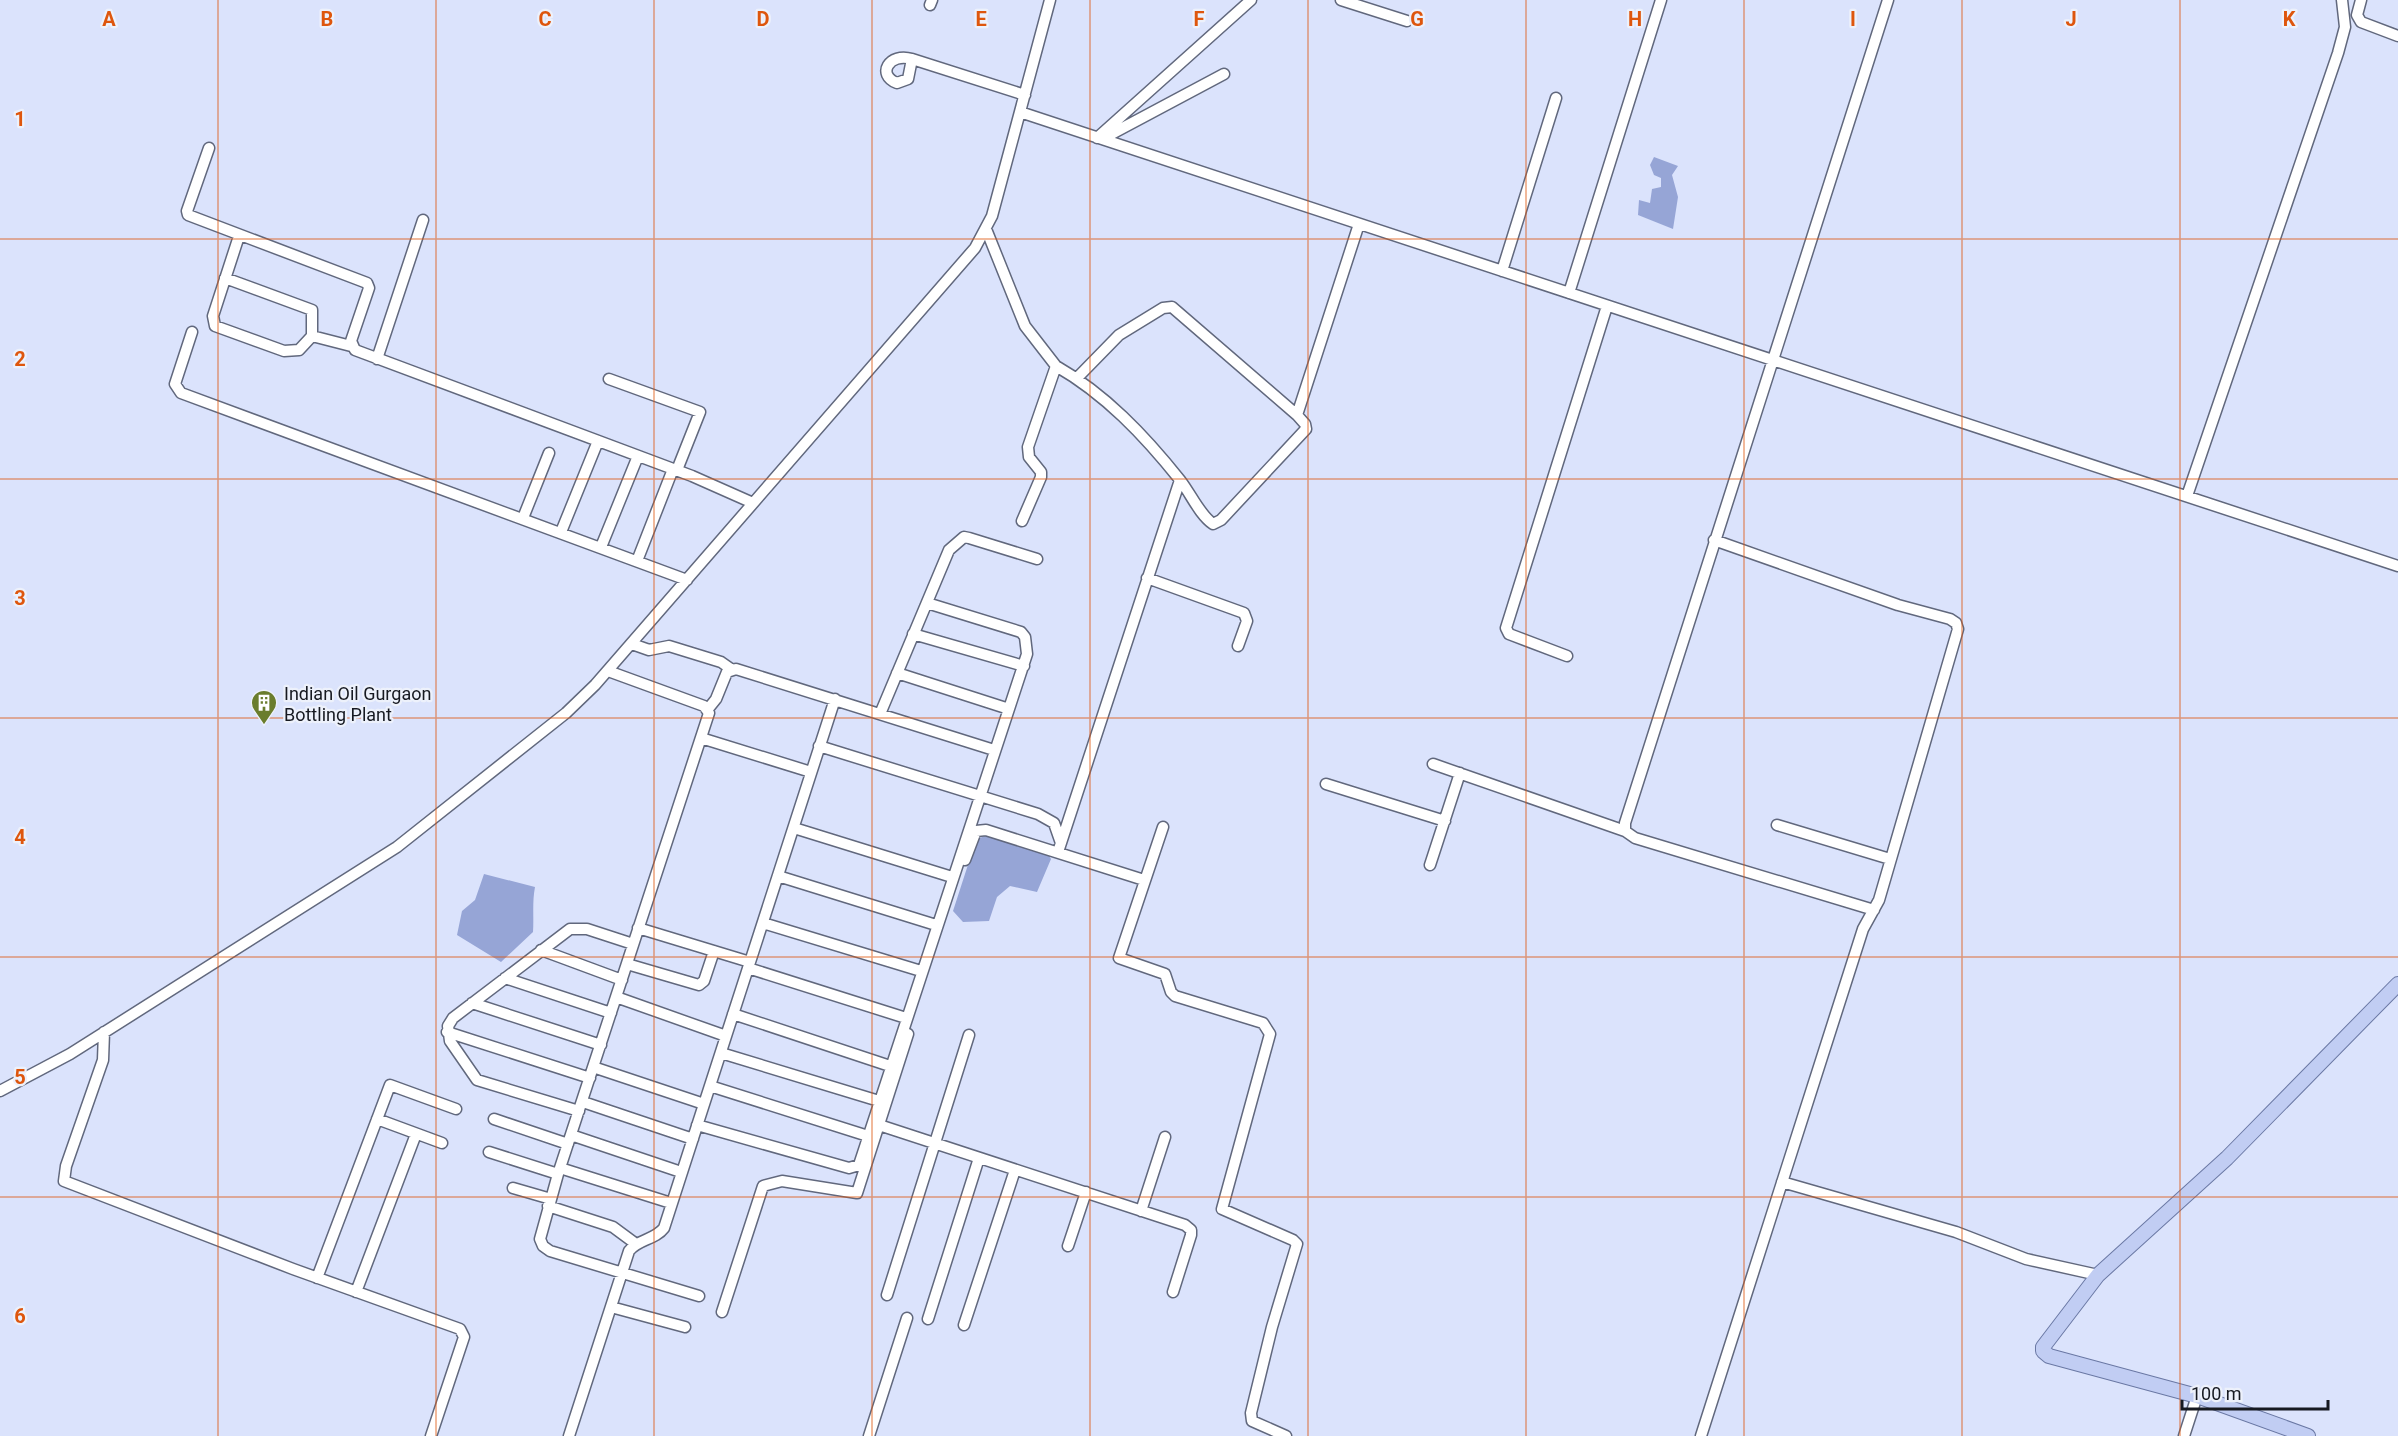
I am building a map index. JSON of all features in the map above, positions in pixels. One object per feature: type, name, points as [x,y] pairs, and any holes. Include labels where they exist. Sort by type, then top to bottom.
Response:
[{"type":"main road","points":[[2308,1436],[2198,1396],[2049,1356],[2043,1351],[2046,1342],[2098,1275],[2227,1158],[2398,984]]},
{"type":"street","points":[[0,1091],[46,1068],[397,847],[566,713],[608,671],[963,264],[986,229],[1050,0]]},
{"type":"street","points":[[1099,139],[1251,0]]},
{"type":"street","points":[[1341,0],[1407,21]]},
{"type":"street","points":[[1569,293],[1661,0]]},
{"type":"street","points":[[1625,831],[1714,540],[1774,361],[1888,0]]},
{"type":"street","points":[[2187,496],[2338,53],[2345,27],[2342,0]]},
{"type":"street","points":[[2361,0],[2357,15],[2361,22],[2398,36]]},
{"type":"street","points":[[912,59],[1024,94]]},
{"type":"street","points":[[1099,139],[1224,74]]},
{"type":"street","points":[[1502,271],[1556,98]]},
{"type":"street","points":[[1020,112],[2398,566]]},
{"type":"street","points":[[209,148],[187,214],[196,220],[368,282],[369,288],[351,346]]},
{"type":"street","points":[[377,359],[423,220]]},
{"type":"street","points":[[1297,415],[1359,224]]},
{"type":"street","points":[[986,229],[1022,320],[1056,366],[1077,378],[1120,413],[1180,480],[1210,522],[1217,523],[1306,429],[1305,423],[1297,415],[1172,307],[1163,308],[1119,335],[1077,378]]},
{"type":"street","points":[[225,278],[312,310],[312,336],[302,348],[292,352],[219,329],[212,320],[225,278],[239,236]]},
{"type":"street","points":[[1567,656],[1509,634],[1506,628],[1607,306]]},
{"type":"street","points":[[192,332],[175,384],[182,393],[687,580]]},
{"type":"street","points":[[312,336],[351,346],[357,352],[675,470],[753,503]]},
{"type":"street","points":[[1022,521],[1041,477],[1041,471],[1029,457],[1028,447],[1056,366]]},
{"type":"street","points":[[609,379],[700,412],[637,561]]},
{"type":"street","points":[[561,532],[598,441]]},
{"type":"street","points":[[523,518],[549,453]]},
{"type":"street","points":[[601,547],[638,456]]},
{"type":"street","points":[[1060,848],[1180,480]]},
{"type":"street","points":[[880,714],[949,550],[964,537],[1037,560]]},
{"type":"street","points":[[1701,1436],[1863,929],[1879,900],[1929,724],[1958,635],[1956,622],[1714,540]]},
{"type":"street","points":[[1147,578],[1244,613],[1247,621],[1238,646]]},
{"type":"street","points":[[697,1125],[853,1168],[859,1165],[978,796],[1024,666],[1027,644],[1021,632],[927,603]]},
{"type":"street","points":[[913,634],[1024,666]]},
{"type":"street","points":[[632,644],[649,650],[669,645],[724,663],[731,669],[835,699],[994,750]]},
{"type":"street","points":[[699,1296],[550,1251],[543,1246],[540,1234],[701,738],[708,709],[716,699],[731,669]]},
{"type":"street","points":[[608,671],[708,709]]},
{"type":"street","points":[[897,673],[1009,709]]},
{"type":"street","points":[[569,1436],[629,1251],[636,1244],[660,1232],[671,1203],[835,699]]},
{"type":"street","points":[[701,738],[811,772]]},
{"type":"street","points":[[819,746],[1049,820],[1056,826],[1060,848]]},
{"type":"street","points":[[1433,764],[1625,831],[1635,838],[1874,910]]},
{"type":"street","points":[[1430,865],[1460,773]]},
{"type":"street","points":[[1326,784],[1444,821]]},
{"type":"street","points":[[1777,825],[1890,859]]},
{"type":"street","points":[[1163,827],[1119,958],[1165,974],[1171,992],[1175,996],[1263,1023],[1270,1034],[1222,1209],[1297,1244],[1272,1327],[1251,1413],[1252,1421],[1259,1426],[1286,1436]]},
{"type":"street","points":[[794,828],[952,877]]},
{"type":"street","points":[[722,1312],[764,1186],[782,1181],[857,1192],[976,831],[986,830],[1060,848],[1144,880]]},
{"type":"street","points":[[778,876],[936,926]]},
{"type":"street","points":[[763,923],[921,971]]},
{"type":"street","points":[[447,1032],[453,1018],[541,950],[575,928],[587,929],[633,944]]},
{"type":"street","points":[[639,928],[714,951],[906,1018]]},
{"type":"street","points":[[541,950],[622,980]]},
{"type":"street","points":[[627,964],[699,985],[704,981],[714,951]]},
{"type":"street","points":[[505,978],[611,1013]]},
{"type":"street","points":[[616,997],[726,1036]]},
{"type":"street","points":[[472,1004],[600,1045]]},
{"type":"street","points":[[733,1014],[890,1066]]},
{"type":"street","points":[[104,1032],[103,1060],[66,1166],[64,1181],[317,1278],[460,1329],[463,1332],[462,1343],[431,1436]]},
{"type":"street","points":[[447,1032],[704,1104]]},
{"type":"street","points":[[447,1032],[477,1080],[581,1106],[693,1139]]},
{"type":"street","points":[[888,1294],[969,1035]]},
{"type":"street","points":[[721,1053],[879,1101]]},
{"type":"street","points":[[317,1278],[390,1085],[456,1109]]},
{"type":"street","points":[[710,1086],[868,1136]]},
{"type":"street","points":[[377,1119],[442,1143]]},
{"type":"street","points":[[494,1119],[681,1172]]},
{"type":"street","points":[[879,1125],[1180,1223],[1191,1230],[1173,1292]]},
{"type":"street","points":[[356,1292],[416,1134]]},
{"type":"street","points":[[1141,1211],[1165,1137]]},
{"type":"street","points":[[489,1152],[671,1203]]},
{"type":"street","points":[[928,1319],[979,1158]]},
{"type":"street","points":[[964,1325],[1015,1170]]},
{"type":"street","points":[[1782,1182],[1956,1232],[2026,1259],[2098,1275]]},
{"type":"street","points":[[513,1188],[613,1227],[636,1244]]},
{"type":"street","points":[[1068,1246],[1086,1192]]},
{"type":"street","points":[[611,1307],[685,1327]]},
{"type":"street","points":[[869,1436],[907,1318]]},
{"type":"street","points":[[2184,1436],[2198,1396]]},
{"type":"water","points":[[1654,157],[1678,166],[1672,175],[1678,197],[1673,229],[1638,215],[1639,200],[1650,203],[1652,189],[1661,187],[1661,178],[1654,175],[1650,165]]},
{"type":"water","points":[[992,832],[1045,849],[1051,859],[1037,892],[1010,886],[997,897],[989,921],[963,922],[953,911],[976,840]]},
{"type":"water","points":[[484,874],[535,887],[533,932],[501,962],[457,935],[462,911],[475,900]]},
{"type":"place","name":"Indian Oil Gurgaon Bottling Plant","points":[[264,726]]}]
